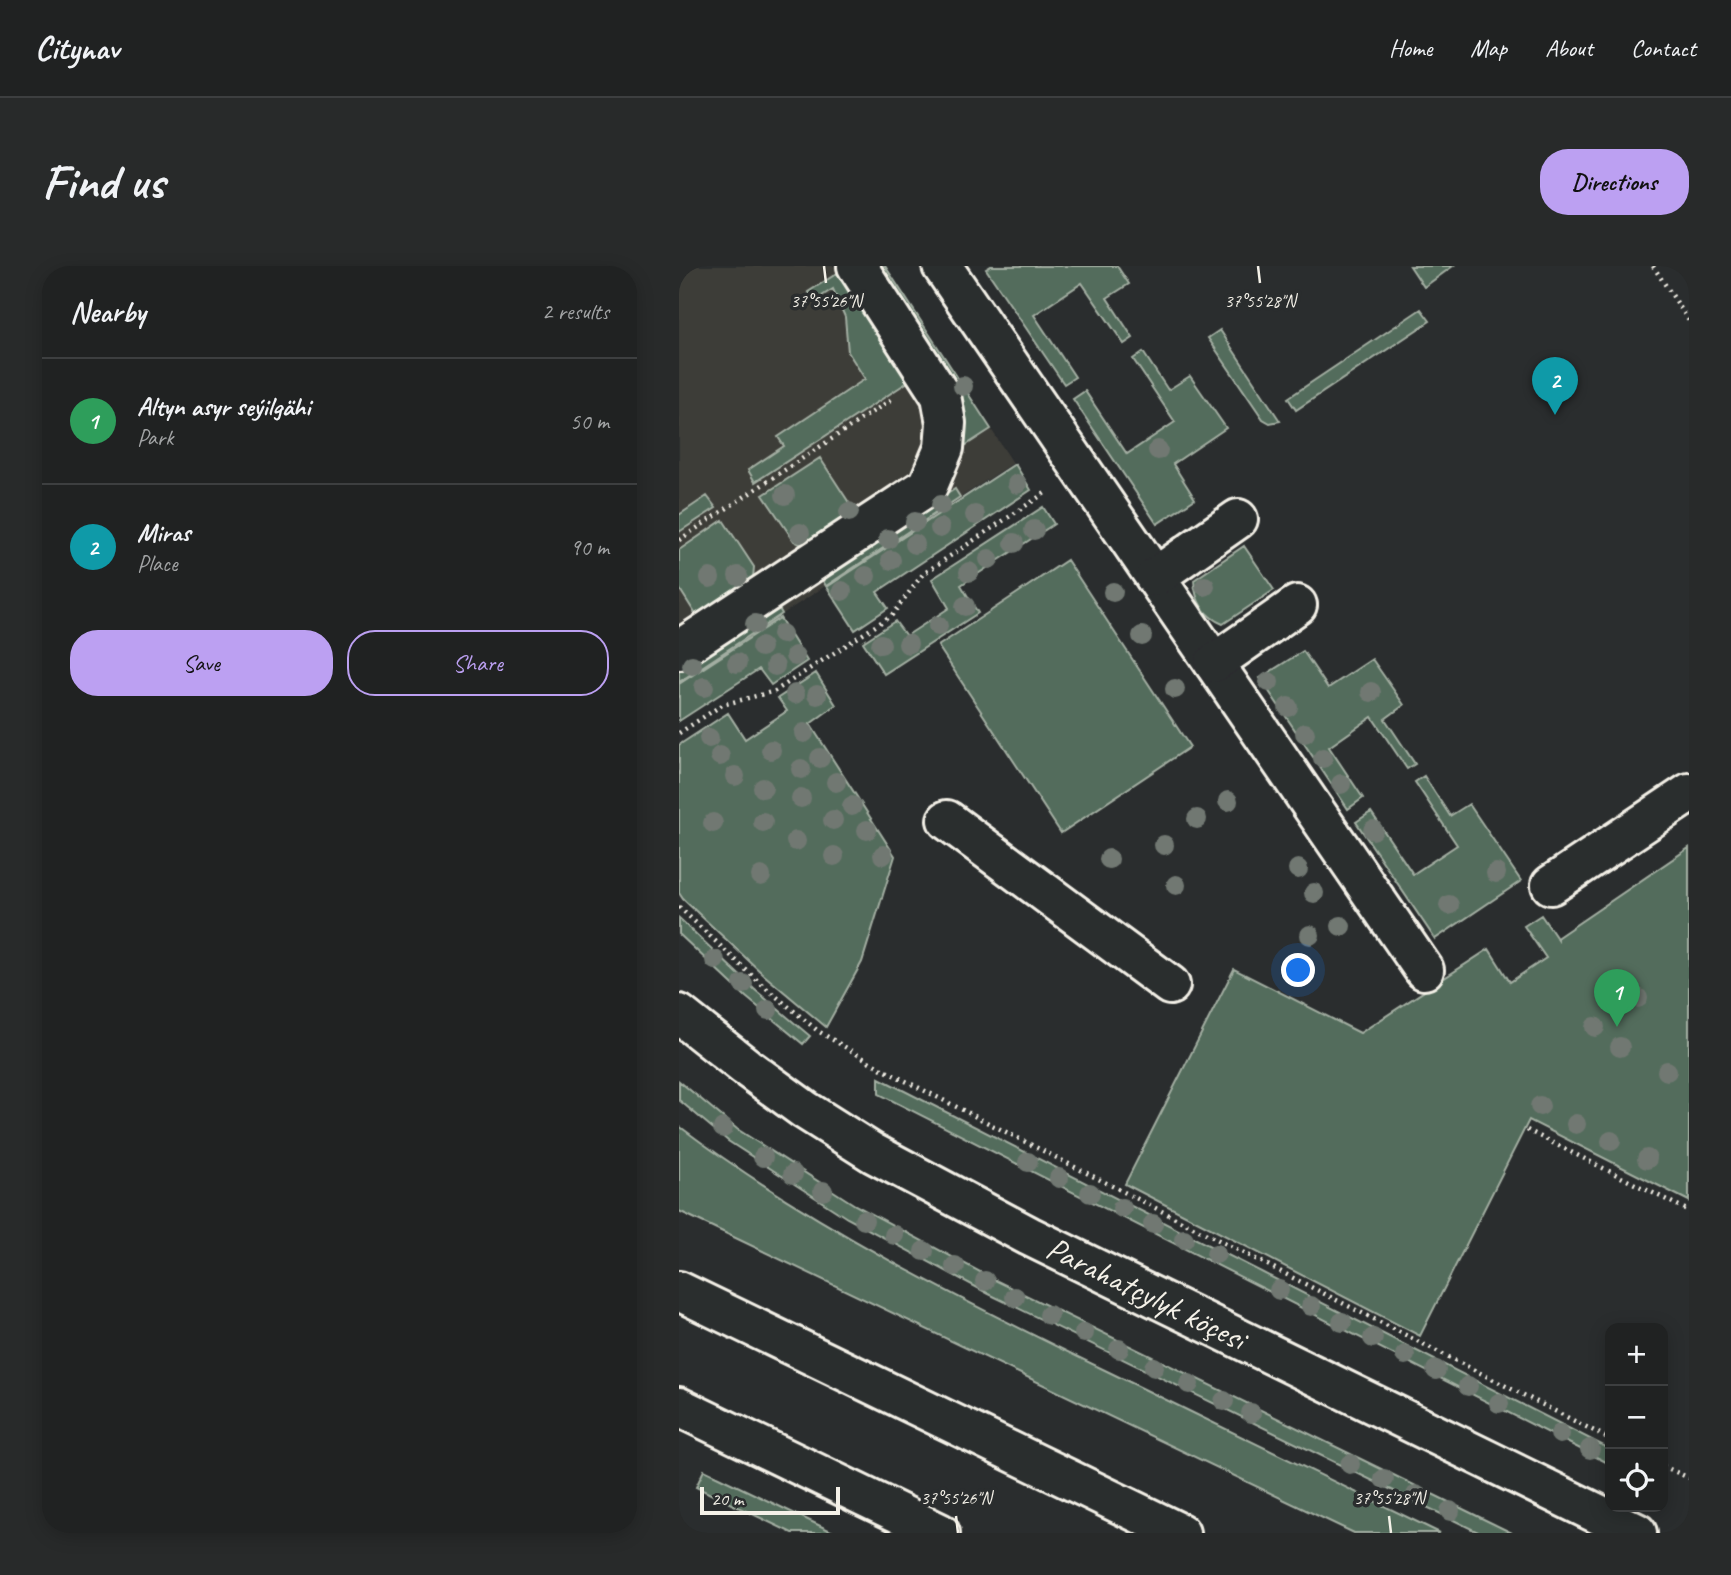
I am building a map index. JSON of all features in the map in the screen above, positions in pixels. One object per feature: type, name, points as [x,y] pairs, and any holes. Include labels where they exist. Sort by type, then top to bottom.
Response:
[{"type":"street","points":[[679,650],[928,486],[944,448],[946,423],[941,396],[857,266]]},
{"type":"street","points":[[942,266],[1424,970]]},
{"type":"street","points":[[1154,577],[1238,519]]},
{"type":"street","points":[[1213,663],[1297,605]]},
{"type":"street","points":[[1551,885],[1689,793]]},
{"type":"street","points":[[947,820],[1170,985]]},
{"type":"street","name":"Parahatçylyk köçesi","points":[[679,1014],[795,1103],[873,1153],[1029,1236],[1637,1533]]},
{"type":"street","points":[[679,1291],[1180,1533]]},
{"type":"street","points":[[679,1407],[940,1533]]},
{"type":"path","points":[[1653,266],[1689,321]]},
{"type":"path","points":[[679,540],[928,376]]},
{"type":"path","points":[[679,733],[722,705],[775,691],[837,651],[891,615],[923,574],[1081,470]]},
{"type":"path","points":[[679,907],[759,982],[818,1031],[882,1069],[1605,1436]]},
{"type":"path","points":[[1527,1130],[1689,1211]]},
{"type":"path","points":[[1668,1468],[1689,1478]]},
{"type":"shaded area","points":[[679,266],[885,266],[1013,463],[679,682]]},
{"type":"green space","points":[[872,266],[885,266],[991,429],[957,451]]},
{"type":"green space","points":[[991,266],[1117,266],[1129,284],[1107,298],[1133,338],[1124,344],[1082,283],[1034,315],[1075,377],[1064,384],[986,269]]},
{"type":"green space","points":[[1410,266],[1453,266],[1424,287]]},
{"type":"green space","points":[[844,269],[914,378],[755,482],[748,470],[784,446],[778,437],[865,379],[848,352],[845,317],[833,289],[814,301],[808,292]]},
{"type":"green space","points":[[1421,309],[1430,321],[1296,410],[1288,398]]},
{"type":"green space","points":[[1220,330],[1280,421],[1270,423],[1263,419],[1208,338]]},
{"type":"green space","points":[[1143,352],[1168,390],[1190,376],[1226,428],[1173,464],[1195,499],[1157,524],[1073,399],[1085,391],[1127,454],[1175,422],[1133,359]]},
{"type":"green space","points":[[820,458],[857,515],[804,546],[794,541],[763,495]]},
{"type":"green space","points":[[1015,464],[1031,490],[877,592],[888,608],[855,630],[827,587]]},
{"type":"green space","points":[[955,489],[960,497],[826,586],[820,576]]},
{"type":"green space","points":[[707,496],[716,508],[679,532],[679,515]]},
{"type":"green space","points":[[1043,507],[1054,524],[961,585],[978,613],[884,674],[863,642],[895,621],[906,636],[949,608],[932,579]]},
{"type":"green space","points":[[723,520],[754,567],[753,578],[698,618],[679,588],[679,550]]},
{"type":"green space","points":[[1244,546],[1274,590],[1223,624],[1210,617],[1201,607],[1194,580]]},
{"type":"green space","points":[[1067,560],[1190,747],[1061,833],[938,646]]},
{"type":"green space","points":[[777,605],[782,614],[679,682],[679,660]]},
{"type":"green space","points":[[780,618],[807,661],[771,685],[759,669],[679,721],[679,684]]},
{"type":"green space","points":[[1303,651],[1328,688],[1372,659],[1404,705],[1385,719],[1415,764],[1407,769],[1372,717],[1329,747],[1363,798],[1348,809],[1260,678]]},
{"type":"green space","points":[[816,673],[836,705],[810,724],[895,856],[862,962],[826,1027],[764,975],[679,893],[679,745],[728,713],[745,739],[787,711],[778,698]]},
{"type":"green space","points":[[1424,776],[1450,816],[1469,804],[1521,881],[1435,939],[1356,822],[1371,812],[1413,874],[1457,845],[1415,782]]},
{"type":"green space","points":[[1689,848],[1689,1201],[1529,1120],[1420,1336],[1125,1184],[1234,969],[1360,1033],[1489,949],[1510,982],[1546,958],[1524,926],[1541,915],[1558,940],[1558,937]]},
{"type":"green space","points":[[679,918],[754,989],[810,1036],[803,1044],[746,997],[679,934]]},
{"type":"green space","points":[[879,1078],[1605,1446],[1605,1461],[879,1094]]},
{"type":"green space","points":[[679,1081],[737,1129],[855,1205],[997,1281],[1512,1533],[1480,1533],[989,1294],[847,1218],[728,1141],[679,1100]]},
{"type":"green space","points":[[679,1126],[782,1197],[944,1290],[1440,1533],[1354,1533],[679,1211]]},
{"type":"green space","points":[[704,1470],[835,1533],[792,1533],[696,1487]]},
{"type":"place","name":"Miras","points":[[1555,415]]},
{"type":"place","name":"Altyn asyr seýilgähi","points":[[1617,1027]]}]
